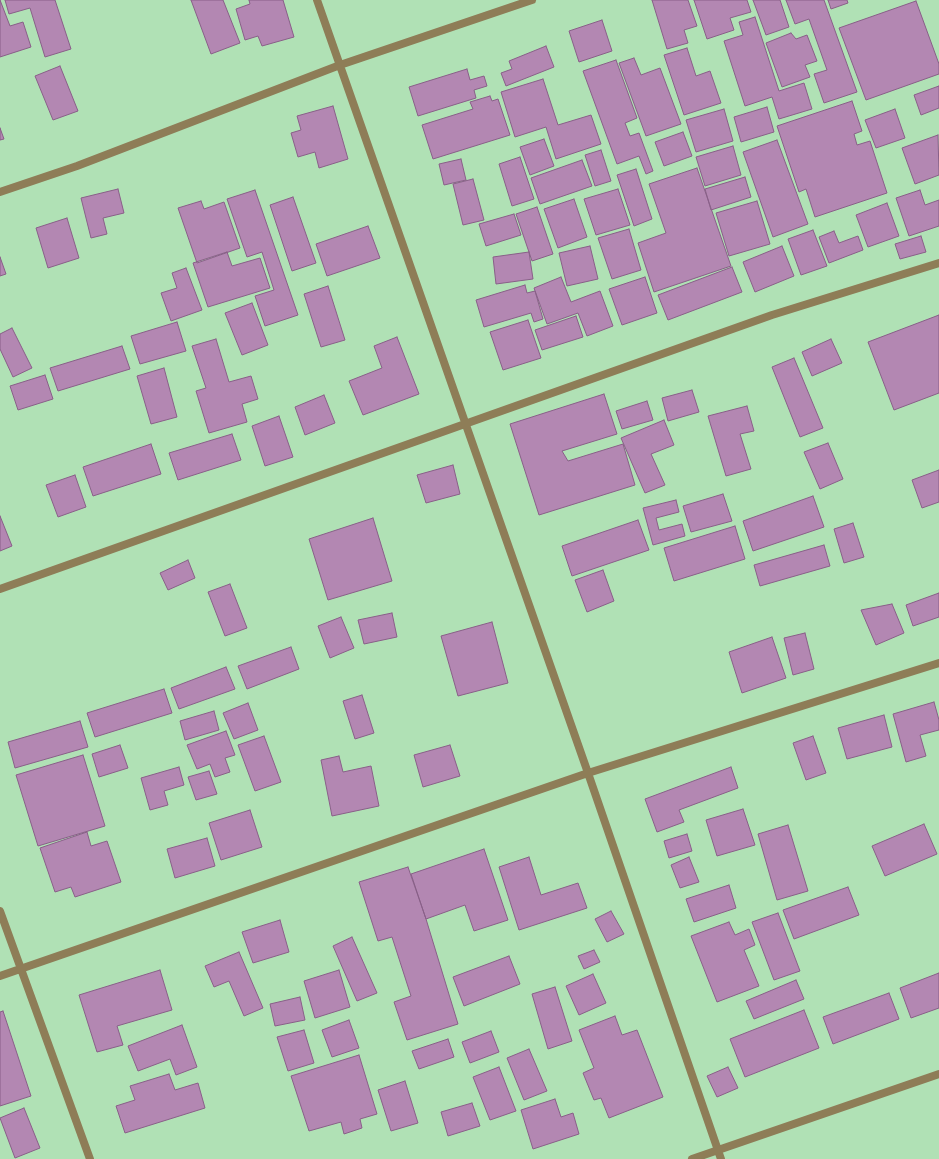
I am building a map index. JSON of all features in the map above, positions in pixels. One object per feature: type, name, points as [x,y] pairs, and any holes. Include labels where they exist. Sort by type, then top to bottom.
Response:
[{"type":"street","points":[[317,0],[588,773],[719,1155]]},
{"type":"street","points":[[0,192],[77,166],[340,65],[532,0]]},
{"type":"street","points":[[0,589],[466,425],[772,315],[939,263]]},
{"type":"street","points":[[0,976],[588,773],[939,663]]},
{"type":"street","points":[[0,910],[90,1159]]},
{"type":"street","points":[[692,1159],[719,1155],[939,1074]]},
{"type":"building","points":[[0,0],[10,26],[23,22],[31,47],[0,57]]},
{"type":"building","points":[[5,0],[55,0],[71,49],[45,57],[30,8],[9,14]]},
{"type":"building","points":[[191,0],[223,0],[240,43],[211,54]]},
{"type":"building","points":[[249,0],[283,0],[294,37],[262,46],[258,36],[245,40],[236,9],[250,4]]},
{"type":"building","points":[[652,0],[688,0],[697,26],[684,30],[688,43],[667,49]]},
{"type":"building","points":[[694,0],[747,0],[751,12],[730,18],[734,30],[707,39]]},
{"type":"building","points":[[753,0],[780,0],[789,27],[766,35]]},
{"type":"building","points":[[786,0],[824,0],[857,92],[824,103],[814,74],[827,70],[809,19],[795,24]]},
{"type":"building","points":[[828,0],[847,0],[848,3],[831,9]]},
{"type":"building","points":[[916,1],[939,64],[939,74],[866,100],[839,28]]},
{"type":"building","points":[[755,17],[779,91],[804,83],[812,109],[779,119],[772,97],[745,106],[724,41],[743,35],[739,22]]},
{"type":"building","points":[[602,20],[612,51],[579,62],[569,31]]},
{"type":"building","points":[[791,33],[796,39],[807,35],[817,61],[805,65],[810,77],[782,87],[766,43]]},
{"type":"building","points":[[546,46],[554,67],[506,86],[501,73],[512,69],[509,61]]},
{"type":"building","points":[[687,48],[696,76],[710,71],[721,103],[684,115],[664,55]]},
{"type":"building","points":[[634,58],[641,75],[660,68],[681,124],[646,136],[619,63]]},
{"type":"building","points":[[616,60],[637,118],[625,123],[630,136],[639,133],[653,171],[646,174],[639,156],[617,164],[583,71]]},
{"type":"building","points":[[60,66],[78,111],[53,120],[35,76]]},
{"type":"building","points":[[467,69],[470,80],[484,76],[487,86],[474,90],[476,98],[418,116],[409,87]]},
{"type":"building","points":[[543,79],[558,125],[591,115],[601,144],[556,159],[546,127],[515,137],[501,92]]},
{"type":"building","points":[[939,86],[939,108],[921,115],[914,95]]},
{"type":"building","points":[[490,96],[492,101],[498,99],[510,135],[433,159],[422,125],[473,109],[470,102]]},
{"type":"building","points":[[852,101],[862,131],[854,134],[857,145],[870,141],[887,193],[815,217],[806,189],[799,192],[777,126]]},
{"type":"building","points":[[333,106],[348,159],[319,168],[315,152],[298,157],[291,133],[301,130],[297,116]]},
{"type":"building","points":[[767,107],[774,132],[741,142],[734,117]]},
{"type":"building","points":[[724,109],[733,141],[696,152],[686,120]]},
{"type":"building","points":[[895,109],[905,138],[876,148],[865,120]]},
{"type":"building","points":[[0,128],[4,139],[0,140]]},
{"type":"building","points":[[683,132],[692,156],[664,166],[655,142]]},
{"type":"building","points":[[938,135],[939,175],[915,184],[902,148]]},
{"type":"building","points":[[544,139],[554,166],[530,175],[520,147]]},
{"type":"building","points":[[777,140],[808,224],[773,237],[743,152]]},
{"type":"building","points":[[733,146],[741,175],[705,186],[696,157]]},
{"type":"building","points":[[601,150],[611,181],[595,186],[585,155]]},
{"type":"building","points":[[520,157],[534,199],[512,206],[499,164]]},
{"type":"building","points":[[461,159],[466,180],[444,185],[439,164]]},
{"type":"building","points":[[582,160],[592,186],[540,204],[531,178]]},
{"type":"building","points":[[697,168],[731,266],[654,292],[638,243],[666,233],[649,184]]},
{"type":"building","points":[[636,169],[652,219],[634,226],[617,175]]},
{"type":"building","points":[[745,177],[751,197],[711,210],[705,189]]},
{"type":"building","points":[[473,179],[484,220],[463,225],[453,184]]},
{"type":"building","points":[[118,189],[124,213],[103,218],[107,234],[91,238],[81,198]]},
{"type":"building","points":[[618,189],[630,225],[596,235],[584,199]]},
{"type":"building","points":[[255,190],[298,315],[265,326],[255,296],[274,290],[262,252],[247,257],[227,199]]},
{"type":"building","points":[[920,190],[925,205],[939,200],[939,226],[909,236],[896,198]]},
{"type":"building","points":[[293,197],[316,263],[292,271],[270,205]]},
{"type":"building","points":[[574,199],[587,237],[558,248],[544,209]]},
{"type":"building","points":[[201,201],[204,209],[224,202],[240,248],[197,263],[178,208]]},
{"type":"building","points":[[757,201],[770,244],[729,256],[716,213]]},
{"type":"building","points":[[887,203],[899,236],[868,247],[856,215]]},
{"type":"building","points":[[537,207],[553,254],[532,261],[516,214]]},
{"type":"building","points":[[514,214],[521,235],[486,246],[479,224]]},
{"type":"building","points":[[67,218],[79,258],[48,268],[36,228]]},
{"type":"building","points":[[368,226],[380,258],[327,276],[316,244]]},
{"type":"building","points":[[629,229],[641,270],[612,279],[598,238]]},
{"type":"building","points":[[813,230],[827,266],[801,275],[788,239]]},
{"type":"building","points":[[834,231],[839,243],[858,236],[863,250],[829,263],[819,237]]},
{"type":"building","points":[[921,236],[926,252],[900,259],[895,244]]},
{"type":"building","points":[[590,246],[598,279],[567,286],[559,253]]},
{"type":"building","points":[[782,246],[794,276],[755,292],[743,262]]},
{"type":"building","points":[[227,252],[232,266],[260,258],[270,288],[208,307],[193,263]]},
{"type":"building","points":[[529,252],[533,279],[496,284],[493,257]]},
{"type":"building","points":[[0,257],[6,274],[0,276]]},
{"type":"building","points":[[732,267],[742,292],[668,320],[658,295]]},
{"type":"building","points":[[186,268],[202,310],[171,321],[161,293],[177,288],[172,273]]},
{"type":"building","points":[[561,277],[571,302],[600,291],[613,326],[587,336],[578,313],[547,324],[534,288]]},
{"type":"building","points":[[645,277],[657,313],[622,325],[609,289]]},
{"type":"building","points":[[525,285],[527,293],[535,291],[543,319],[534,322],[531,313],[484,327],[476,300]]},
{"type":"building","points":[[328,286],[345,340],[321,347],[304,294]]},
{"type":"building","points":[[252,303],[268,345],[242,355],[225,313]]},
{"type":"building","points":[[939,315],[939,393],[894,410],[868,342]]},
{"type":"building","points":[[576,316],[583,337],[542,350],[535,330]]},
{"type":"building","points":[[528,320],[541,358],[503,370],[490,332]]},
{"type":"building","points":[[177,322],[186,351],[140,364],[131,336]]},
{"type":"building","points":[[12,328],[32,368],[13,377],[0,349],[0,334]]},
{"type":"building","points":[[397,337],[419,394],[363,415],[349,381],[382,368],[374,346]]},
{"type":"building","points":[[216,339],[229,382],[251,376],[258,399],[242,404],[247,422],[209,433],[196,391],[206,388],[192,346]]},
{"type":"building","points":[[831,339],[842,363],[812,376],[802,352]]},
{"type":"building","points":[[122,346],[130,369],[58,391],[50,368]]},
{"type":"building","points":[[794,358],[823,428],[800,437],[772,367]]},
{"type":"building","points":[[164,368],[177,417],[151,424],[137,376]]},
{"type":"building","points":[[45,375],[53,399],[18,410],[10,386]]},
{"type":"building","points":[[692,390],[699,412],[668,421],[662,398]]},
{"type":"building","points":[[604,394],[617,434],[562,451],[568,461],[623,444],[635,485],[539,515],[510,424]]},
{"type":"building","points":[[324,395],[335,423],[305,435],[295,407]]},
{"type":"building","points":[[647,401],[653,420],[622,429],[616,411]]},
{"type":"building","points":[[747,406],[754,431],[740,434],[751,469],[726,476],[708,416]]},
{"type":"building","points":[[279,416],[293,457],[265,466],[252,426]]},
{"type":"building","points":[[664,420],[674,445],[651,454],[665,485],[645,493],[621,438]]},
{"type":"building","points":[[232,434],[241,460],[178,480],[169,453]]},
{"type":"building","points":[[828,443],[843,479],[820,489],[804,452]]},
{"type":"building","points":[[151,444],[161,474],[93,496],[83,467]]},
{"type":"building","points":[[453,465],[460,494],[426,503],[417,475]]},
{"type":"building","points":[[939,470],[939,502],[922,508],[912,480]]},
{"type":"building","points":[[75,475],[86,507],[58,517],[46,485]]},
{"type":"building","points":[[723,494],[732,521],[691,532],[683,506]]},
{"type":"building","points":[[813,496],[824,527],[753,551],[743,521]]},
{"type":"building","points":[[676,500],[679,512],[656,518],[659,530],[682,524],[685,536],[653,545],[643,508]]},
{"type":"building","points":[[0,516],[12,546],[0,551]]},
{"type":"building","points":[[373,518],[392,581],[328,600],[309,539]]},
{"type":"building","points":[[638,520],[649,550],[572,576],[562,546]]},
{"type":"building","points":[[853,523],[864,557],[844,563],[834,529]]},
{"type":"building","points":[[735,526],[745,559],[674,581],[664,548]]},
{"type":"building","points":[[824,545],[830,566],[760,586],[754,565]]},
{"type":"building","points":[[188,560],[195,578],[168,590],[160,573]]},
{"type":"building","points":[[603,570],[614,601],[587,612],[575,580]]},
{"type":"building","points":[[230,584],[247,628],[225,636],[208,592]]},
{"type":"building","points":[[939,593],[939,617],[913,626],[906,605]]},
{"type":"building","points":[[892,604],[904,633],[876,645],[861,610]]},
{"type":"building","points":[[392,613],[397,637],[364,644],[358,620]]},
{"type":"building","points":[[341,617],[354,648],[330,658],[318,626]]},
{"type":"building","points":[[492,622],[508,683],[458,696],[441,636]]},
{"type":"building","points":[[805,633],[814,669],[793,675],[784,638]]},
{"type":"building","points":[[772,637],[786,678],[742,693],[729,652]]},
{"type":"building","points":[[291,647],[299,669],[247,689],[238,666]]},
{"type":"building","points":[[226,667],[235,689],[179,709],[171,688]]},
{"type":"building","points":[[164,689],[172,713],[95,737],[87,713]]},
{"type":"building","points":[[362,695],[374,733],[355,739],[343,701]]},
{"type":"building","points":[[934,702],[939,720],[939,730],[920,735],[926,756],[906,762],[893,714]]},
{"type":"building","points":[[248,703],[258,730],[234,739],[223,713]]},
{"type":"building","points":[[214,711],[219,730],[185,740],[180,721]]},
{"type":"building","points":[[884,715],[892,747],[847,759],[838,728]]},
{"type":"building","points":[[80,721],[88,747],[15,768],[8,742]]},
{"type":"building","points":[[226,731],[235,755],[225,758],[230,772],[215,777],[210,764],[197,769],[187,745]]},
{"type":"building","points":[[264,736],[281,782],[255,791],[238,745]]},
{"type":"building","points":[[813,736],[826,773],[806,780],[793,743]]},
{"type":"building","points":[[120,745],[128,768],[99,777],[92,754]]},
{"type":"building","points":[[450,745],[460,776],[423,787],[414,755]]},
{"type":"building","points":[[83,755],[105,826],[38,846],[16,775]]},
{"type":"building","points":[[339,756],[343,772],[371,766],[379,806],[332,816],[321,760]]},
{"type":"building","points":[[179,767],[184,785],[164,791],[168,805],[150,810],[141,778]]},
{"type":"building","points":[[731,767],[738,788],[679,810],[684,822],[657,832],[645,799]]},
{"type":"building","points":[[209,771],[217,794],[196,800],[188,777]]},
{"type":"building","points":[[743,809],[755,845],[717,856],[706,820]]},
{"type":"building","points":[[250,810],[262,847],[221,860],[209,823]]},
{"type":"building","points":[[924,824],[937,854],[885,876],[872,846]]},
{"type":"building","points":[[788,825],[808,891],[777,900],[758,834]]},
{"type":"building","points":[[87,832],[91,846],[107,841],[121,882],[75,897],[71,887],[55,892],[40,848]]},
{"type":"building","points":[[687,834],[692,851],[669,858],[664,841]]},
{"type":"building","points":[[207,838],[215,866],[175,878],[167,849]]},
{"type":"building","points":[[484,849],[508,920],[474,931],[465,905],[426,919],[411,874]]},
{"type":"building","points":[[529,857],[541,895],[578,883],[587,908],[519,930],[499,867]]},
{"type":"building","points":[[689,857],[699,882],[680,888],[671,865]]},
{"type":"building","points":[[408,867],[426,919],[458,1024],[407,1040],[394,1002],[411,996],[392,937],[378,941],[359,882]]},
{"type":"building","points":[[729,885],[736,908],[694,922],[686,899]]},
{"type":"building","points":[[848,887],[859,915],[794,939],[783,910]]},
{"type":"building","points":[[611,911],[624,934],[607,942],[595,919]]},
{"type":"building","points":[[778,913],[800,971],[774,980],[752,922]]},
{"type":"building","points":[[280,920],[289,952],[253,963],[242,932]]},
{"type":"building","points":[[729,922],[735,935],[749,929],[755,945],[744,950],[759,986],[717,1002],[691,936]]},
{"type":"building","points":[[352,937],[377,993],[357,1001],[333,946]]},
{"type":"building","points":[[594,950],[600,962],[584,969],[578,956]]},
{"type":"building","points":[[239,952],[263,1008],[244,1016],[229,981],[214,987],[205,966]]},
{"type":"building","points":[[509,956],[520,984],[464,1006],[453,977]]},
{"type":"building","points":[[160,970],[172,1010],[117,1026],[123,1045],[97,1052],[79,995]]},
{"type":"building","points":[[339,970],[350,1007],[315,1018],[304,981]]},
{"type":"building","points":[[939,973],[939,1008],[911,1018],[900,988]]},
{"type":"building","points":[[593,974],[606,1003],[579,1015],[566,986]]},
{"type":"building","points":[[796,980],[804,999],[754,1019],[746,1001]]},
{"type":"building","points":[[555,987],[572,1041],[548,1049],[532,994]]},
{"type":"building","points":[[889,993],[899,1019],[833,1044],[823,1017]]},
{"type":"building","points":[[300,997],[305,1020],[275,1026],[270,1004]]},
{"type":"building","points":[[804,1010],[819,1048],[745,1077],[730,1039]]},
{"type":"building","points":[[3,1011],[31,1096],[0,1106],[0,1012]]},
{"type":"building","points":[[615,1016],[622,1035],[637,1030],[663,1097],[609,1118],[601,1098],[594,1100],[583,1073],[594,1068],[579,1030]]},
{"type":"building","points":[[349,1020],[359,1048],[332,1057],[322,1030]]},
{"type":"building","points":[[182,1025],[197,1067],[176,1075],[170,1059],[138,1071],[128,1046]]},
{"type":"building","points":[[304,1030],[314,1063],[288,1071],[277,1037]]},
{"type":"building","points":[[491,1031],[499,1052],[470,1063],[462,1042]]},
{"type":"building","points":[[448,1039],[454,1057],[419,1069],[412,1051]]},
{"type":"building","points":[[529,1049],[547,1091],[524,1100],[507,1058]]},
{"type":"building","points":[[359,1055],[377,1114],[360,1119],[362,1128],[344,1134],[341,1122],[309,1131],[291,1076]]},
{"type":"building","points":[[499,1067],[516,1111],[490,1120],[473,1077]]},
{"type":"building","points":[[728,1067],[738,1088],[717,1097],[707,1076]]},
{"type":"building","points":[[169,1074],[175,1090],[198,1083],[205,1108],[125,1133],[116,1106],[135,1100],[130,1086]]},
{"type":"building","points":[[405,1081],[418,1123],[391,1131],[378,1090]]},
{"type":"building","points":[[555,1099],[561,1117],[573,1113],[579,1134],[533,1149],[521,1110]]},
{"type":"building","points":[[472,1103],[480,1126],[448,1136],[441,1112]]},
{"type":"building","points":[[24,1108],[40,1148],[15,1158],[0,1118]]}]
